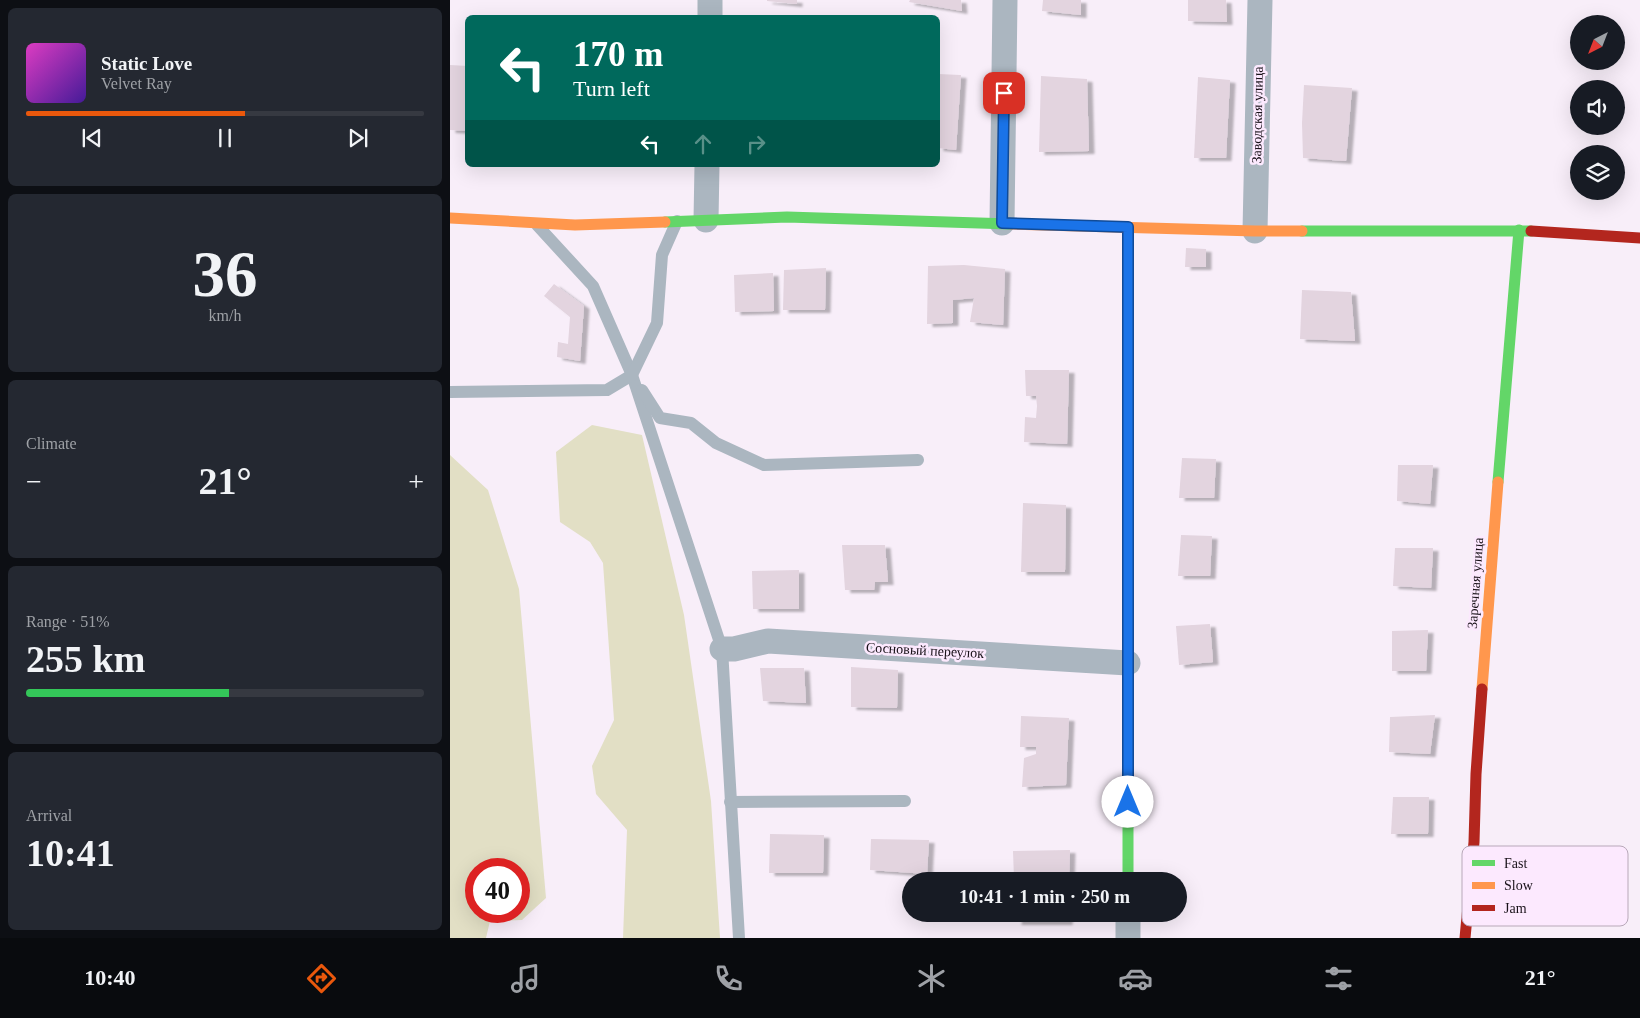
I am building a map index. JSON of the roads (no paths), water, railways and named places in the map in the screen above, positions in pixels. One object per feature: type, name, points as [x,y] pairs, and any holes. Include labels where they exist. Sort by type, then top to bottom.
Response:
[{"type":"street","points":[[710,0],[710,15]]},
{"type":"street","points":[[1002,223],[1005,0]]},
{"type":"street","name":"Заводская улица","points":[[1255,231],[1260,0]]},
{"type":"street","points":[[706,220],[707,167]]},
{"type":"street","points":[[450,218],[575,225],[787,217],[1255,231],[1519,230],[1640,238]]},
{"type":"street","points":[[1128,227],[1128,872]]},
{"type":"street","name":"Заречная улица","points":[[1474,846],[1476,774],[1490,571],[1519,230]]},
{"type":"street","name":"Сосновый переулок","points":[[722,649],[734,649],[768,641],[1128,663]]},
{"type":"street","points":[[1128,922],[1128,938]]},
{"type":"lane","points":[[450,392],[607,390],[632,375],[657,324],[662,255],[677,221]]},
{"type":"lane","points":[[536,223],[593,286],[632,375],[722,649],[738,938]]},
{"type":"lane","points":[[632,375],[660,418],[691,423],[716,442],[764,465],[918,460]]},
{"type":"lane","points":[[730,802],[906,801]]}]
